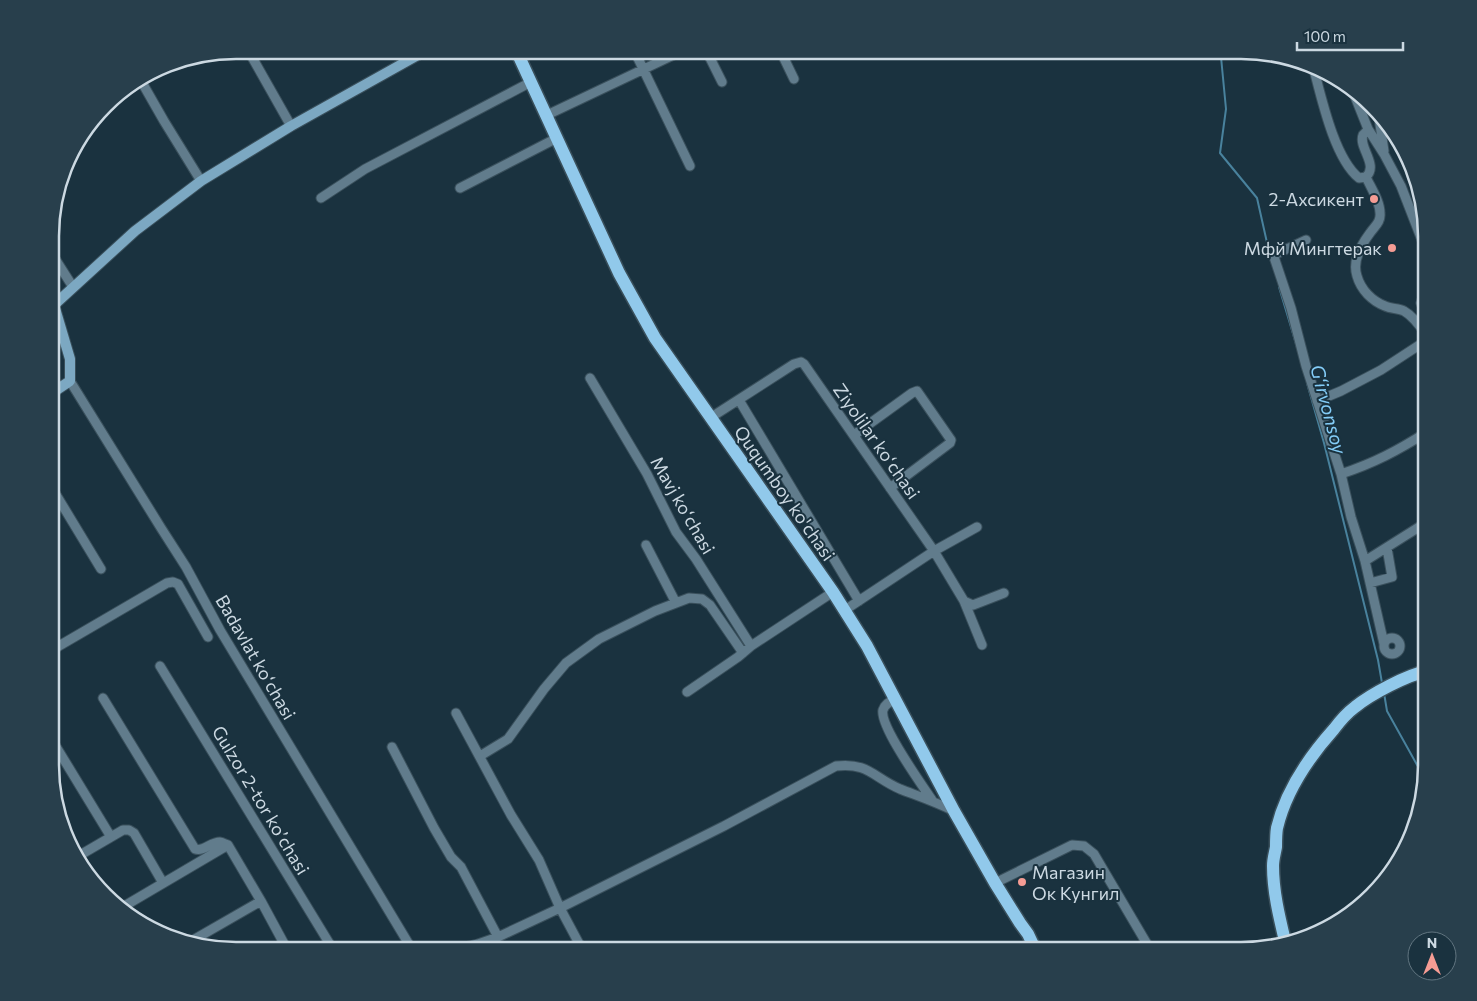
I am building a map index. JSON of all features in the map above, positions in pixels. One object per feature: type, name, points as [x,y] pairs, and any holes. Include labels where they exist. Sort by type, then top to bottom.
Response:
[{"type":"main road","name":"Ququmboy ko'chasi","points":[[520,59],[624,281],[655,338],[845,610],[954,811],[1032,942]]},
{"type":"main road","points":[[1284,937],[1276,896],[1273,866],[1279,821],[1290,792],[1308,761],[1355,706],[1385,688],[1418,674]]},
{"type":"street","points":[[253,59],[291,126]]},
{"type":"street","points":[[59,300],[135,231],[201,181],[291,126],[411,59]]},
{"type":"street","points":[[638,59],[690,166]]},
{"type":"street","points":[[547,115],[666,59]]},
{"type":"street","points":[[710,59],[722,82]]},
{"type":"street","points":[[784,59],[794,79]]},
{"type":"street","points":[[1315,75],[1326,113],[1344,159],[1356,177],[1366,178]]},
{"type":"street","points":[[321,198],[365,169],[531,82]]},
{"type":"street","points":[[143,85],[201,181]]},
{"type":"street","points":[[1357,102],[1368,129],[1401,186],[1418,229]]},
{"type":"street","points":[[1381,127],[1384,154]]},
{"type":"street","points":[[1366,178],[1370,172],[1363,136],[1368,129]]},
{"type":"street","points":[[460,188],[557,138]]},
{"type":"street","points":[[1366,178],[1379,207],[1380,214],[1377,225],[1358,253],[1356,276],[1362,288],[1372,299],[1386,307],[1402,310],[1411,315],[1418,324]]},
{"type":"street","points":[[1306,240],[1274,255],[1274,257],[1291,308],[1306,366],[1341,474],[1351,517],[1365,561],[1384,644]]},
{"type":"street","points":[[59,265],[73,287]]},
{"type":"street","points":[[59,327],[70,359],[70,381],[59,388]]},
{"type":"street","points":[[1317,401],[1381,370],[1418,346]]},
{"type":"street","name":"Ziyolilar koʻchasi","points":[[739,400],[794,364],[801,362],[804,364],[934,551],[964,601],[982,645]]},
{"type":"street","name":"Mavj koʻchasi","points":[[590,378],[647,474],[676,532],[696,559],[747,649]]},
{"type":"street","name":"Badavlat koʻchasi","points":[[70,381],[186,567],[220,630],[408,942]]},
{"type":"street","points":[[854,435],[917,391],[951,440],[950,443],[890,488]]},
{"type":"street","points":[[710,418],[739,400],[859,601]]},
{"type":"street","points":[[1341,474],[1370,464],[1418,438]]},
{"type":"street","points":[[59,500],[101,569]]},
{"type":"street","points":[[845,610],[934,551],[978,527]]},
{"type":"street","points":[[1365,561],[1418,528]]},
{"type":"street","points":[[646,545],[676,603]]},
{"type":"street","points":[[1370,583],[1392,577],[1387,548]]},
{"type":"street","points":[[59,646],[168,582],[178,584],[208,637]]},
{"type":"street","points":[[687,692],[747,649],[833,592]]},
{"type":"street","points":[[964,601],[973,605],[1004,593]]},
{"type":"street","points":[[480,756],[508,739],[544,689],[566,663],[600,639],[655,611],[689,598],[696,598],[706,602],[747,649]]},
{"type":"street","name":"Gulzor 2-tor koʼchasi","points":[[160,666],[329,942]]},
{"type":"street","points":[[103,698],[195,849],[200,850],[220,842],[228,845],[283,942]]},
{"type":"street","points":[[894,700],[887,703],[883,709],[882,717],[889,740],[932,800]]},
{"type":"street","points":[[456,713],[510,814],[539,860],[560,908],[579,942]]},
{"type":"street","points":[[392,747],[434,828],[451,857],[461,867],[498,937]]},
{"type":"street","points":[[59,752],[111,837]]},
{"type":"street","points":[[484,942],[560,908],[724,826],[836,766],[849,764],[861,766],[898,788],[932,800],[954,811]]},
{"type":"street","points":[[81,852],[123,830],[129,830],[134,833],[163,883]]},
{"type":"street","points":[[127,905],[228,845]]},
{"type":"street","points":[[995,883],[1072,845],[1084,846],[1094,854],[1146,942]]},
{"type":"street","points":[[197,938],[261,901]]},
{"type":"waterway","name":"G‘irvonsoy","points":[[1221,59],[1226,109],[1220,153],[1257,198],[1270,256]]},
{"type":"waterway","name":"G‘irvonsoy","points":[[1279,287],[1297,347]]},
{"type":"waterway","name":"G‘irvonsoy","points":[[1307,383],[1324,443],[1378,660],[1382,683]]},
{"type":"waterway","name":"G‘irvonsoy","points":[[1384,693],[1387,711],[1418,767]]},
{"type":"place","name":"2-Ахсикент","points":[[1374,199]]},
{"type":"place","name":"Мфй Мингтерак","points":[[1392,248]]},
{"type":"place","name":"Магазин Ок Кунгил","points":[[1022,882]]}]
